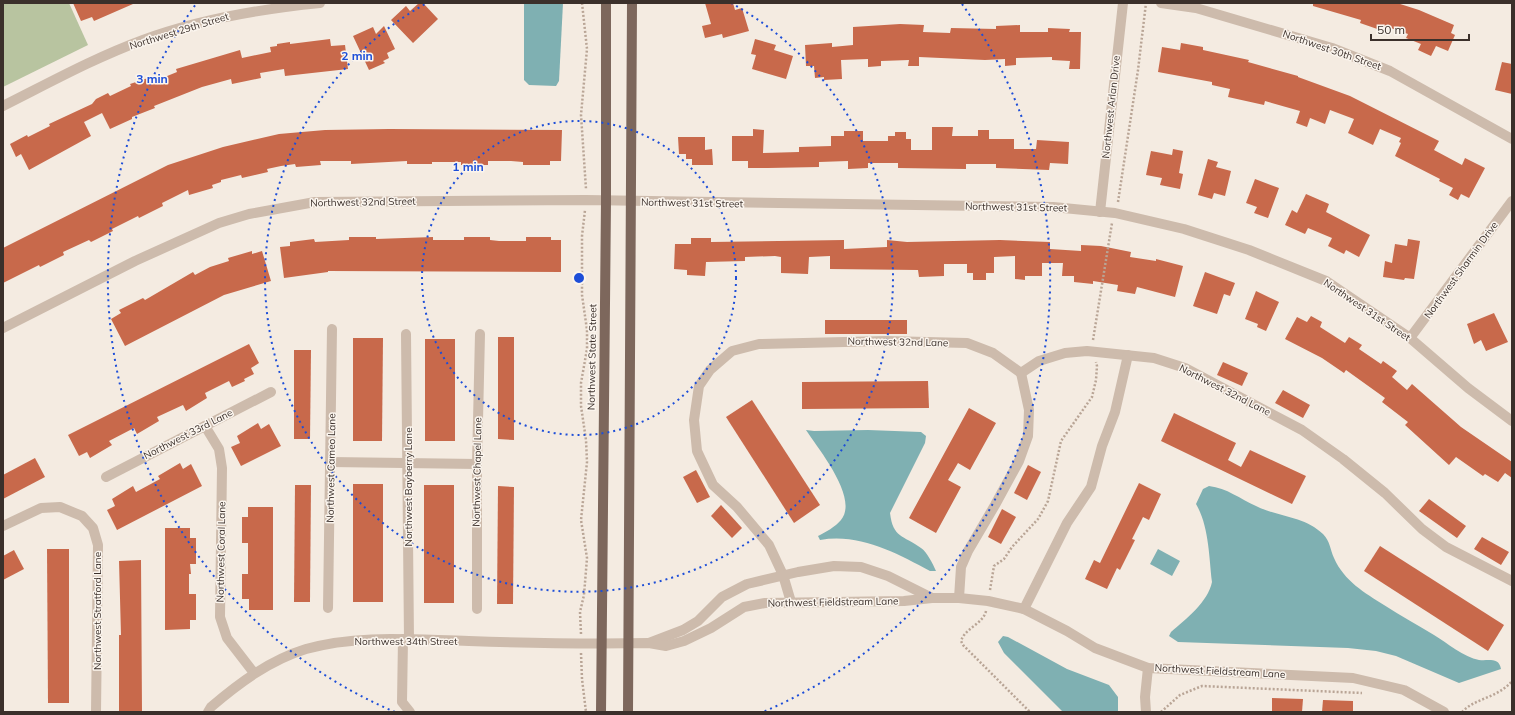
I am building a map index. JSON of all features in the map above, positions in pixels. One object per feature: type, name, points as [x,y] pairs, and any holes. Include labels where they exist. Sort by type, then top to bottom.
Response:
[{"type":"main road","name":"Northwest State Street","points":[[601,712],[606,201],[606,3]]},
{"type":"main road","points":[[628,712],[632,3]]},
{"type":"street","name":"Northwest 29th Street","points":[[3,106],[101,57],[143,40],[228,15],[320,3]]},
{"type":"street","name":"Northwest Arlan Drive","points":[[1100,212],[1122,3]]},
{"type":"street","name":"Northwest 30th Street","points":[[1161,3],[1196,8],[1332,48],[1390,71],[1512,139]]},
{"type":"street","name":"Northwest 32nd Street","points":[[3,328],[142,257],[219,223],[249,214],[290,205],[338,201],[606,201]]},
{"type":"street","name":"Northwest 31st Street","points":[[606,201],[1054,206],[1115,213],[1184,228],[1242,247],[1326,281],[1410,338],[1468,388],[1512,421]]},
{"type":"street","name":"Northwest Sharmin Drive","points":[[1410,338],[1512,201]]},
{"type":"street","name":"Northwest Cameo Lane","points":[[328,608],[332,329]]},
{"type":"street","name":"Northwest Bayberry Lane","points":[[406,334],[406,639],[402,702],[410,712]]},
{"type":"street","name":"Northwest Chapel Lane","points":[[477,609],[477,464],[480,334]]},
{"type":"street","name":"Northwest 32nd Lane","points":[[783,575],[769,545],[737,507],[713,485],[698,451],[694,420],[699,386],[710,370],[732,351],[759,344],[806,342],[967,343],[993,352],[1021,373],[1039,361],[1065,353],[1092,352],[1154,358],[1185,368],[1302,430],[1349,464],[1384,493],[1422,529],[1446,547],[1512,581]]},
{"type":"street","points":[[1024,609],[1067,523],[1091,487],[1102,446],[1115,412],[1128,355]]},
{"type":"street","points":[[959,598],[961,566],[1019,461],[1028,436],[1030,410],[1021,373]]},
{"type":"street","name":"Northwest 33rd Lane","points":[[106,477],[271,392]]},
{"type":"street","name":"Northwest Coral Lane","points":[[205,426],[219,449],[222,468],[220,617],[227,638],[254,673]]},
{"type":"street","points":[[331,462],[477,464]]},
{"type":"street","name":"Northwest Stratford Lane","points":[[3,526],[41,508],[60,507],[82,516],[93,528],[98,545],[96,712]]},
{"type":"street","name":"Northwest Fieldstream Lane","points":[[649,643],[683,630],[698,621],[722,597],[747,584],[783,575],[834,566],[861,567],[888,576],[932,598]]},
{"type":"street","points":[[783,575],[791,602]]},
{"type":"street","name":"Northwest Fieldstream Lane","points":[[602,644],[649,643],[666,646],[684,642],[744,607],[764,603],[889,602],[932,598],[959,598],[988,601],[1024,609],[1067,631],[1095,648],[1148,668],[1353,678],[1404,690],[1444,712]]},
{"type":"street","name":"Northwest 34th Street","points":[[208,712],[211,707],[239,683],[254,673],[305,649],[359,639],[602,644]]},
{"type":"street","points":[[1146,712],[1144,698],[1148,668]]},
{"type":"path","points":[[582,3],[587,49],[582,115],[586,176],[586,200],[582,236],[582,295],[587,330],[587,350],[582,384],[581,406],[586,440],[587,462],[581,520],[587,558],[584,596],[580,612],[582,679],[586,712]]},
{"type":"path","points":[[1030,712],[963,645],[961,641],[965,633],[985,617],[994,566],[1004,559],[1012,547],[1038,519],[1048,501],[1061,441],[1092,397],[1097,366],[1092,352],[1110,232],[1119,196],[1136,85],[1146,3]]},
{"type":"path","points":[[1462,712],[1474,704],[1490,698],[1508,686],[1512,681]]},
{"type":"path","points":[[1161,712],[1180,695],[1202,686],[1364,693]]},
{"type":"green space","points":[[3,3],[69,3],[88,45],[3,87]]},
{"type":"water","points":[[524,3],[563,3],[559,81],[556,86],[529,85],[524,80]]},
{"type":"water","points":[[806,430],[921,432],[926,436],[925,443],[890,513],[891,521],[896,532],[923,550],[930,558],[936,571],[930,571],[891,551],[863,542],[849,539],[820,540],[818,536],[841,520],[845,511],[845,499],[841,487],[828,461]]},
{"type":"water","points":[[1209,486],[1222,489],[1264,510],[1299,520],[1316,528],[1327,539],[1334,558],[1343,573],[1362,591],[1462,653],[1479,660],[1496,661],[1500,665],[1501,669],[1459,683],[1396,656],[1376,651],[1348,648],[1178,642],[1169,636],[1171,632],[1196,610],[1210,589],[1212,582],[1204,522],[1196,504],[1203,489]]},
{"type":"water","points":[[1158,549],[1180,561],[1172,576],[1150,564]]},
{"type":"water","points":[[1003,636],[1008,637],[1067,669],[1109,685],[1118,697],[1118,712],[1063,712],[1004,653],[998,642]]},
{"type":"building","points":[[73,3],[133,4],[94,21],[92,17],[81,21]]},
{"type":"building","points":[[419,3],[423,3],[438,19],[413,43],[391,20],[406,6],[410,11]]},
{"type":"building","points":[[705,3],[733,3],[735,10],[742,8],[749,31],[723,38],[722,34],[705,38],[702,26],[711,24]]},
{"type":"building","points":[[1313,3],[1397,3],[1419,10],[1454,25],[1451,33],[1455,35],[1448,51],[1436,46],[1431,56],[1418,50],[1421,44],[1406,38],[1408,34],[1385,26],[1383,31],[1360,23],[1361,20],[1313,6]]},
{"type":"building","points":[[900,24],[924,25],[923,32],[950,33],[951,28],[996,29],[996,26],[1020,25],[1020,32],[1048,32],[1048,28],[1070,29],[1069,32],[1081,32],[1080,69],[1069,69],[1070,61],[1052,60],[1052,57],[1016,58],[1016,65],[1005,66],[1005,59],[985,60],[919,57],[919,66],[908,66],[909,60],[881,61],[881,66],[868,67],[868,59],[841,60],[842,79],[824,80],[824,77],[815,78],[814,66],[806,66],[805,45],[832,43],[832,47],[853,45],[853,27]]},
{"type":"building","points":[[384,26],[395,49],[387,53],[389,58],[383,61],[385,63],[369,70],[353,36],[373,27],[376,34]]},
{"type":"building","points":[[330,39],[331,46],[345,45],[348,69],[285,76],[284,69],[260,73],[261,78],[232,84],[231,79],[202,87],[154,106],[155,108],[132,117],[132,119],[110,129],[102,113],[84,122],[91,136],[29,170],[21,154],[16,157],[10,144],[27,135],[28,137],[50,126],[49,124],[92,104],[96,99],[108,93],[110,96],[131,86],[130,84],[148,78],[150,83],[177,72],[176,69],[240,50],[242,58],[271,52],[270,47],[277,46],[277,44],[290,42],[290,44]]},
{"type":"building","points":[[755,39],[776,45],[774,50],[793,56],[786,79],[752,69],[756,55],[751,54]]},
{"type":"building","points":[[1181,43],[1203,47],[1203,50],[1249,60],[1248,62],[1298,76],[1350,96],[1439,141],[1434,150],[1462,165],[1465,158],[1485,168],[1469,198],[1461,194],[1458,200],[1449,195],[1453,188],[1439,181],[1440,179],[1395,156],[1401,143],[1399,142],[1401,138],[1380,129],[1373,145],[1348,133],[1354,119],[1330,110],[1325,124],[1310,118],[1307,127],[1296,123],[1300,111],[1265,101],[1264,105],[1228,97],[1230,89],[1212,85],[1212,82],[1158,72],[1162,47],[1180,50]]},
{"type":"building","points":[[1502,62],[1512,64],[1512,94],[1495,90]]},
{"type":"building","points":[[932,127],[953,127],[952,136],[978,136],[978,130],[989,130],[989,139],[1014,139],[1014,149],[1036,149],[1037,140],[1069,142],[1068,164],[1050,163],[1049,170],[996,168],[996,164],[966,164],[966,169],[898,168],[898,163],[868,163],[868,168],[848,169],[848,161],[819,162],[819,167],[748,168],[748,161],[732,161],[732,136],[753,136],[753,129],[764,130],[763,153],[799,152],[799,147],[831,146],[831,136],[844,136],[844,131],[863,131],[863,141],[888,141],[888,136],[895,136],[895,132],[906,132],[906,139],[911,139],[911,150],[932,150]]},
{"type":"building","points":[[325,130],[562,130],[561,161],[550,161],[550,165],[523,165],[523,162],[488,161],[488,165],[461,165],[461,162],[407,164],[407,161],[351,164],[351,161],[320,161],[321,165],[296,167],[295,164],[267,169],[268,172],[242,178],[241,175],[221,180],[221,182],[212,185],[213,188],[189,195],[188,190],[162,203],[163,206],[112,229],[113,231],[91,242],[89,240],[63,252],[64,255],[40,267],[39,265],[3,283],[3,248],[168,165],[223,147],[279,134]]},
{"type":"building","points":[[678,137],[705,137],[705,150],[712,149],[713,165],[692,165],[692,159],[686,159],[686,154],[679,154]]},
{"type":"building","points":[[1173,149],[1183,151],[1179,173],[1183,174],[1180,189],[1160,185],[1162,178],[1146,175],[1151,151],[1172,155]]},
{"type":"building","points":[[1208,159],[1218,162],[1216,167],[1231,171],[1225,196],[1214,193],[1212,199],[1198,195]]},
{"type":"building","points":[[1255,179],[1279,188],[1268,218],[1254,213],[1257,207],[1246,203]]},
{"type":"building","points":[[1306,194],[1329,204],[1326,212],[1370,235],[1359,257],[1346,250],[1344,254],[1328,246],[1332,238],[1308,228],[1305,234],[1285,225],[1292,210],[1297,213]]},
{"type":"building","points":[[349,237],[376,237],[376,239],[433,237],[433,240],[464,240],[464,237],[490,237],[490,240],[499,241],[526,241],[526,237],[551,237],[551,240],[561,240],[561,272],[328,271],[284,278],[280,247],[290,246],[290,242],[314,239],[315,242],[349,240]]},
{"type":"building","points":[[691,238],[711,238],[711,242],[844,240],[844,249],[887,247],[887,240],[907,242],[1000,240],[1050,242],[1050,249],[1081,251],[1081,245],[1101,246],[1131,252],[1130,257],[1156,261],[1156,259],[1183,266],[1175,297],[1137,287],[1135,294],[1117,291],[1118,285],[1093,281],[1093,284],[1074,282],[1074,276],[1062,276],[1063,263],[1042,263],[1042,276],[1025,276],[1025,280],[1015,279],[1015,256],[994,257],[994,273],[986,273],[986,280],[973,280],[973,273],[967,273],[967,264],[944,264],[944,276],[919,277],[918,270],[830,269],[830,256],[809,257],[808,274],[781,273],[781,257],[775,256],[745,257],[745,261],[706,262],[705,276],[687,275],[687,270],[674,269],[675,244],[691,244]]},
{"type":"building","points":[[1408,239],[1420,241],[1414,279],[1405,278],[1404,280],[1383,277],[1385,261],[1392,263],[1395,244],[1407,246]]},
{"type":"building","points":[[252,251],[252,254],[262,251],[271,281],[224,295],[125,346],[111,319],[121,313],[119,310],[143,298],[145,300],[193,272],[195,275],[210,267],[229,261],[228,258]]},
{"type":"building","points":[[1205,272],[1235,283],[1230,296],[1224,294],[1217,314],[1193,306]]},
{"type":"building","points":[[1256,291],[1279,302],[1266,331],[1257,327],[1258,324],[1245,319]]},
{"type":"building","points":[[1494,313],[1508,342],[1486,351],[1481,340],[1474,344],[1467,324]]},
{"type":"building","points":[[1311,316],[1322,322],[1320,327],[1345,343],[1349,337],[1362,345],[1359,349],[1381,364],[1383,361],[1397,371],[1392,377],[1407,390],[1412,384],[1461,427],[1512,462],[1512,478],[1505,473],[1498,482],[1485,474],[1483,476],[1456,457],[1449,465],[1405,425],[1408,422],[1382,402],[1385,398],[1346,370],[1344,373],[1322,358],[1285,339],[1297,317],[1307,322]]},
{"type":"building","points":[[825,320],[907,320],[907,334],[825,334]]},
{"type":"building","points":[[498,337],[514,337],[514,440],[498,439]]},
{"type":"building","points":[[353,338],[383,338],[382,441],[353,441]]},
{"type":"building","points":[[425,339],[455,339],[455,441],[425,441]]},
{"type":"building","points":[[249,344],[259,363],[251,368],[254,374],[244,379],[245,381],[232,387],[229,381],[205,393],[207,398],[186,411],[183,405],[157,417],[159,421],[137,434],[134,428],[109,441],[112,445],[90,458],[87,452],[79,456],[68,435]]},
{"type":"building","points":[[294,350],[311,350],[310,439],[294,439]]},
{"type":"building","points":[[1223,362],[1248,373],[1242,386],[1217,375]]},
{"type":"building","points":[[928,381],[929,408],[802,409],[802,382]]},
{"type":"building","points":[[1283,390],[1310,405],[1303,418],[1275,403]]},
{"type":"building","points":[[752,400],[820,505],[794,523],[726,417]]},
{"type":"building","points":[[969,408],[996,423],[970,470],[958,463],[948,480],[961,487],[936,533],[909,518]]},
{"type":"building","points":[[1174,413],[1236,443],[1228,460],[1241,467],[1250,450],[1306,476],[1292,504],[1161,441]]},
{"type":"building","points":[[258,423],[261,429],[269,424],[281,446],[241,466],[231,447],[240,443],[237,436]]},
{"type":"building","points":[[35,458],[45,477],[3,499],[3,475]]},
{"type":"building","points":[[180,463],[183,469],[191,464],[202,486],[117,530],[107,510],[115,506],[112,499],[133,486],[136,492],[160,479],[158,476]]},
{"type":"building","points":[[1028,465],[1041,472],[1027,500],[1014,493]]},
{"type":"building","points":[[696,470],[710,497],[697,503],[683,477]]},
{"type":"building","points":[[1139,483],[1161,494],[1149,520],[1143,517],[1132,539],[1135,540],[1120,570],[1117,568],[1107,589],[1085,579],[1094,560],[1100,563]]},
{"type":"building","points":[[353,484],[383,484],[383,602],[353,602]]},
{"type":"building","points":[[295,485],[311,485],[310,602],[294,602]]},
{"type":"building","points":[[424,485],[454,485],[454,603],[424,603]]},
{"type":"building","points":[[498,486],[514,487],[513,604],[497,604]]},
{"type":"building","points":[[1429,499],[1466,526],[1457,538],[1419,511]]},
{"type":"building","points":[[721,505],[742,528],[732,538],[711,516]]},
{"type":"building","points":[[248,507],[273,507],[273,610],[249,610],[249,599],[242,599],[242,574],[248,574],[248,543],[242,543],[242,517],[248,517]]},
{"type":"building","points":[[1002,509],[1016,517],[1001,544],[988,537]]},
{"type":"building","points":[[165,528],[190,528],[190,538],[196,538],[196,564],[190,564],[191,574],[189,574],[189,594],[196,594],[196,620],[190,620],[190,629],[165,630]]},
{"type":"building","points":[[1482,537],[1509,552],[1501,565],[1474,549]]},
{"type":"building","points":[[1380,546],[1504,625],[1488,651],[1364,571]]},
{"type":"building","points":[[47,549],[69,549],[69,703],[48,703]]},
{"type":"building","points":[[14,550],[24,569],[3,580],[3,556]]},
{"type":"building","points":[[141,560],[142,712],[119,712],[119,635],[121,635],[119,561]]},
{"type":"building","points":[[1272,698],[1303,699],[1302,712],[1272,712]]},
{"type":"building","points":[[1323,700],[1353,701],[1353,712],[1322,712]]}]
